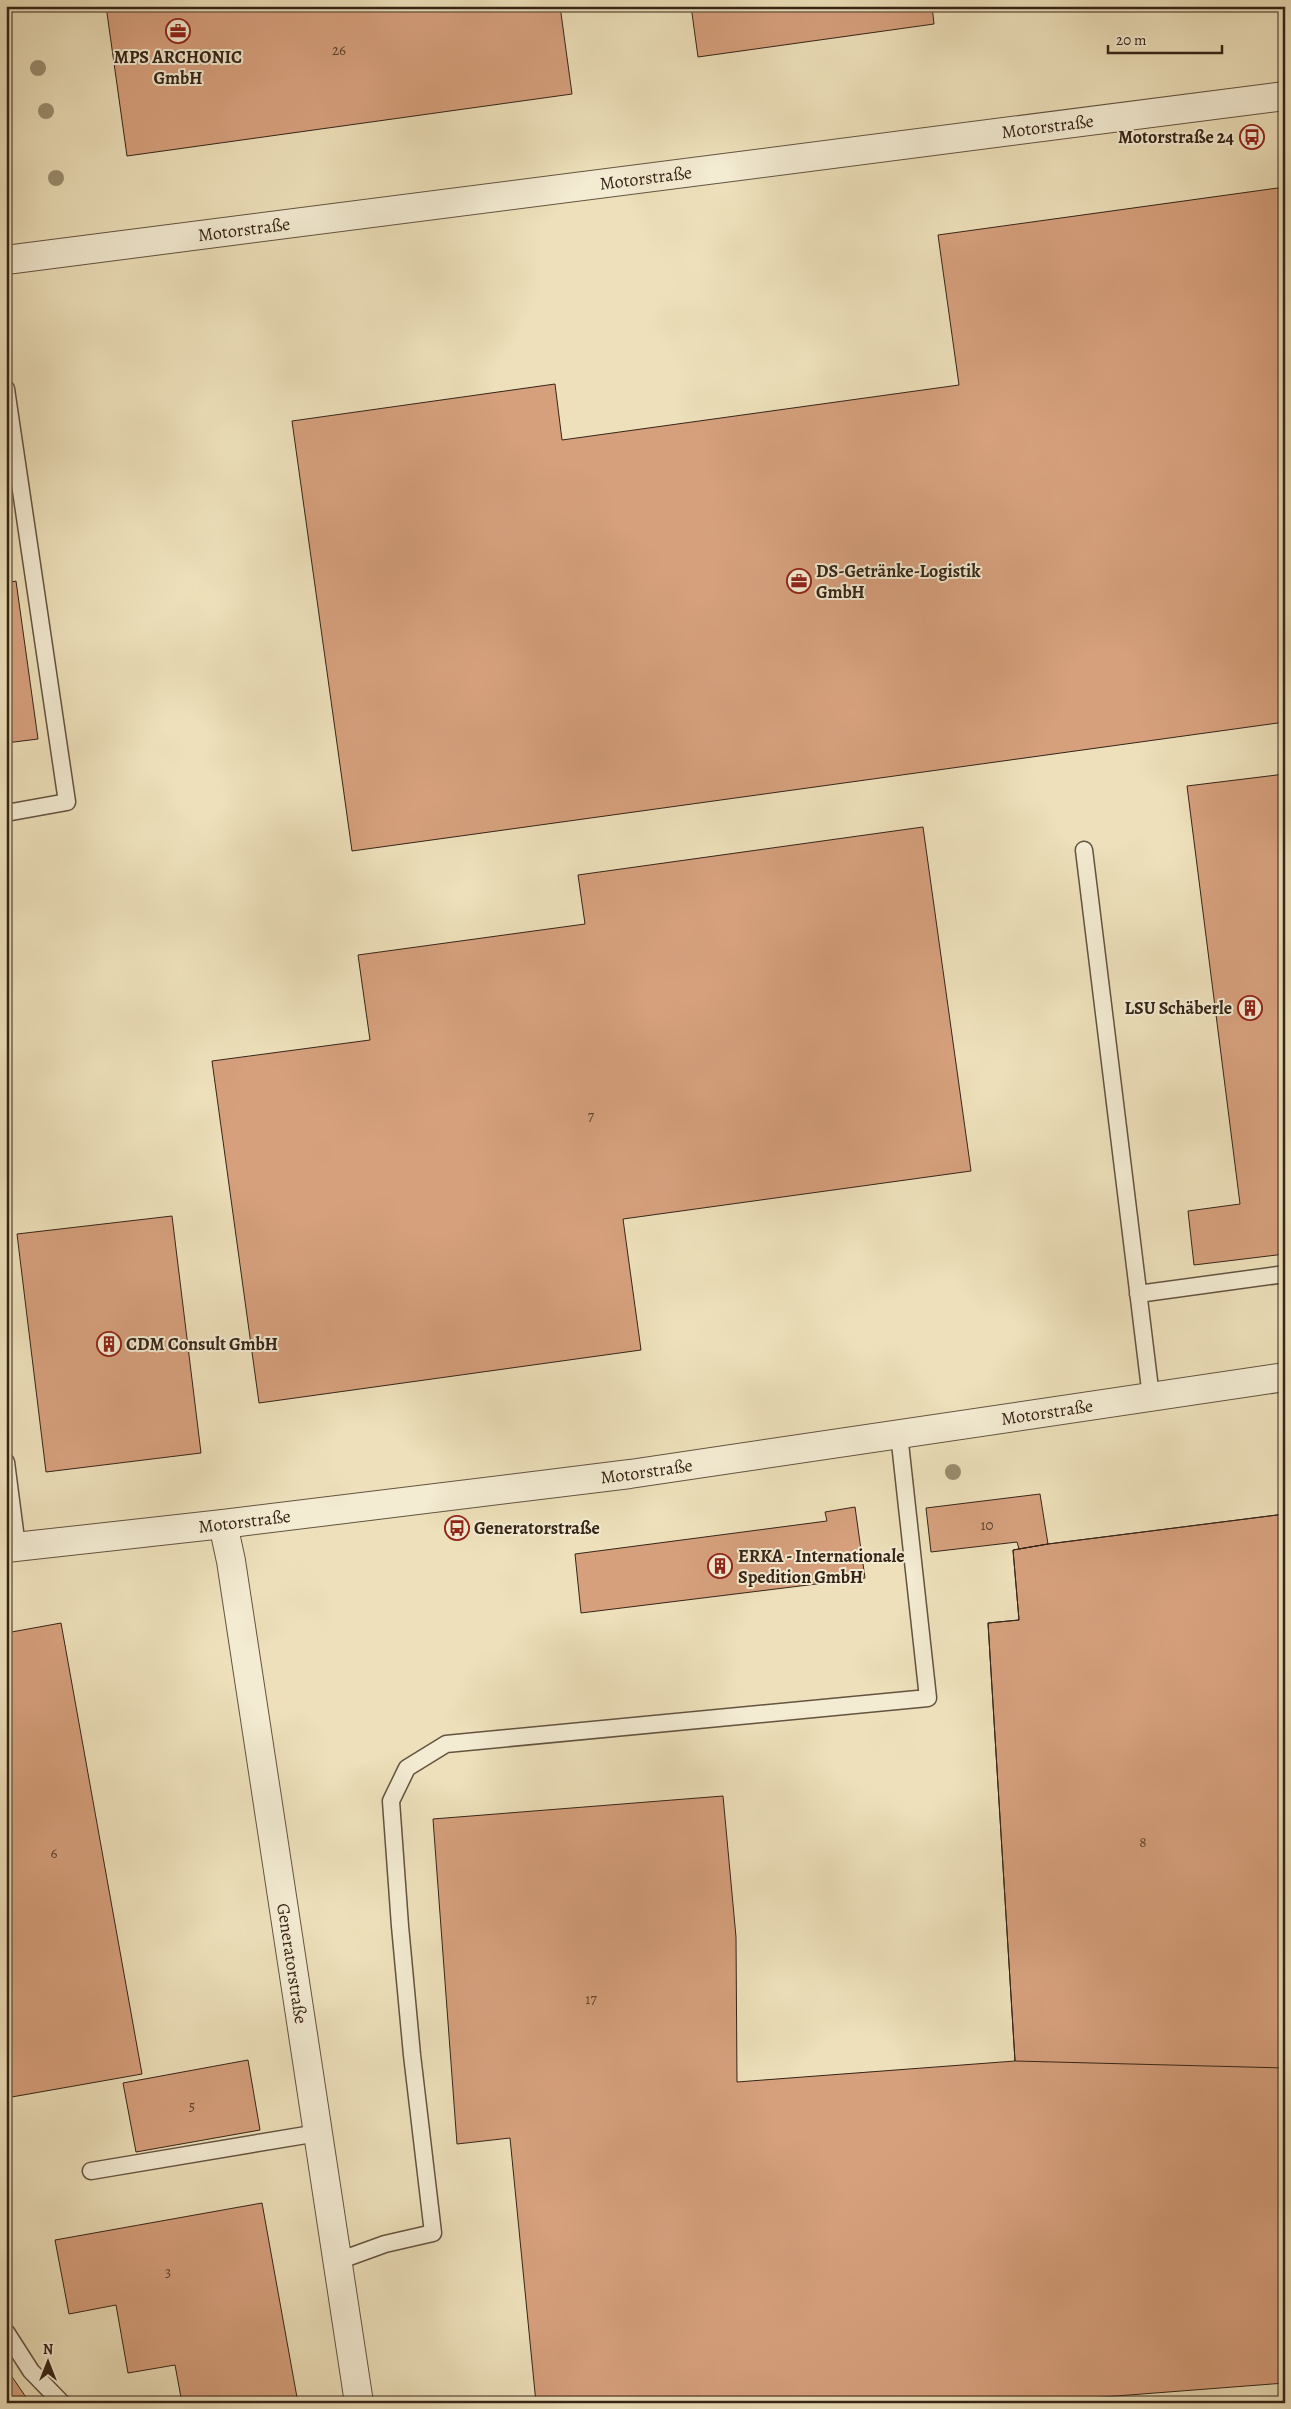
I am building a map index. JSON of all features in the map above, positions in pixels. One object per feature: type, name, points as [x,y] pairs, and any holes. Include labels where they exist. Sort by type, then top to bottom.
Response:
[{"type":"street","name":"Motorstraße","points":[[6,260],[1285,96]]},
{"type":"street","name":"Motorstraße","points":[[12,1547],[223,1524],[630,1474],[1285,1378]]},
{"type":"street","name":"Generatorstraße","points":[[223,1524],[231,1561],[359,2403]]},
{"type":"lane","points":[[6,389],[67,802],[6,813]]},
{"type":"lane","points":[[1084,850],[1151,1397]]},
{"type":"lane","points":[[1138,1294],[1285,1274]]},
{"type":"lane","points":[[338,2261],[386,2244],[433,2233],[412,2055],[391,1801],[407,1768],[446,1744],[928,1698],[899,1434]]},
{"type":"lane","points":[[6,1462],[12,1547]]},
{"type":"lane","points":[[91,2171],[318,2133]]},
{"type":"lane","points":[[6,2332],[31,2372],[62,2403]]},
{"type":"building","points":[[106,6],[560,6],[572,94],[127,156]]},
{"type":"building","points":[[691,6],[932,6],[934,24],[698,57]]},
{"type":"building","name":"DS-Getränke-Logistik GmbH","points":[[1285,187],[1285,722],[352,851],[292,421],[555,384],[562,440],[959,385],[938,235]]},
{"type":"building","points":[[16,581],[38,739],[6,743],[6,583]]},
{"type":"building","name":"LSU Schäberle","points":[[1285,774],[1285,1254],[1194,1265],[1188,1211],[1240,1204],[1187,786]]},
{"type":"building","points":[[923,827],[971,1171],[623,1219],[641,1350],[259,1403],[212,1061],[370,1040],[358,955],[585,924],[578,875]]},
{"type":"building","name":"CDM Consult GmbH","points":[[172,1216],[201,1453],[46,1472],[17,1234]]},
{"type":"building","points":[[1040,1494],[1048,1544],[1019,1549],[1017,1542],[931,1552],[926,1508]]},
{"type":"building","name":"ERKA - Internationale Spedition GmbH","points":[[855,1507],[865,1578],[581,1613],[575,1554],[827,1521],[825,1512]]},
{"type":"building","points":[[1285,1514],[1285,2383],[1025,2403],[536,2403],[510,2138],[457,2144],[433,1819],[723,1796],[736,1937],[737,2082],[1015,2061],[988,1623],[1019,1620],[1013,1550]]},
{"type":"building","points":[[1285,1514],[1285,2068],[1015,2061],[988,1623],[1019,1620],[1013,1550]]},
{"type":"building","points":[[61,1623],[142,2074],[6,2098],[6,1633]]},
{"type":"building","points":[[248,2060],[260,2130],[136,2152],[123,2083]]},
{"type":"building","points":[[262,2203],[298,2403],[182,2403],[175,2365],[128,2373],[116,2305],[69,2314],[55,2240]]},
{"type":"building","points":[[6,2368],[30,2403],[6,2403]]},
{"type":"place","name":"MPS ARCHONIC GmbH","points":[[178,31]]},
{"type":"place","name":"Motorstraße 24","points":[[1252,137]]},
{"type":"place","name":"DS-Getränke-Logistik GmbH","points":[[799,581]]},
{"type":"place","name":"LSU Schäberle","points":[[1250,1008]]},
{"type":"place","name":"CDM Consult GmbH","points":[[109,1344]]},
{"type":"place","name":"Generatorstraße","points":[[457,1528]]},
{"type":"place","name":"ERKA - Internationale Spedition GmbH","points":[[720,1566]]}]
